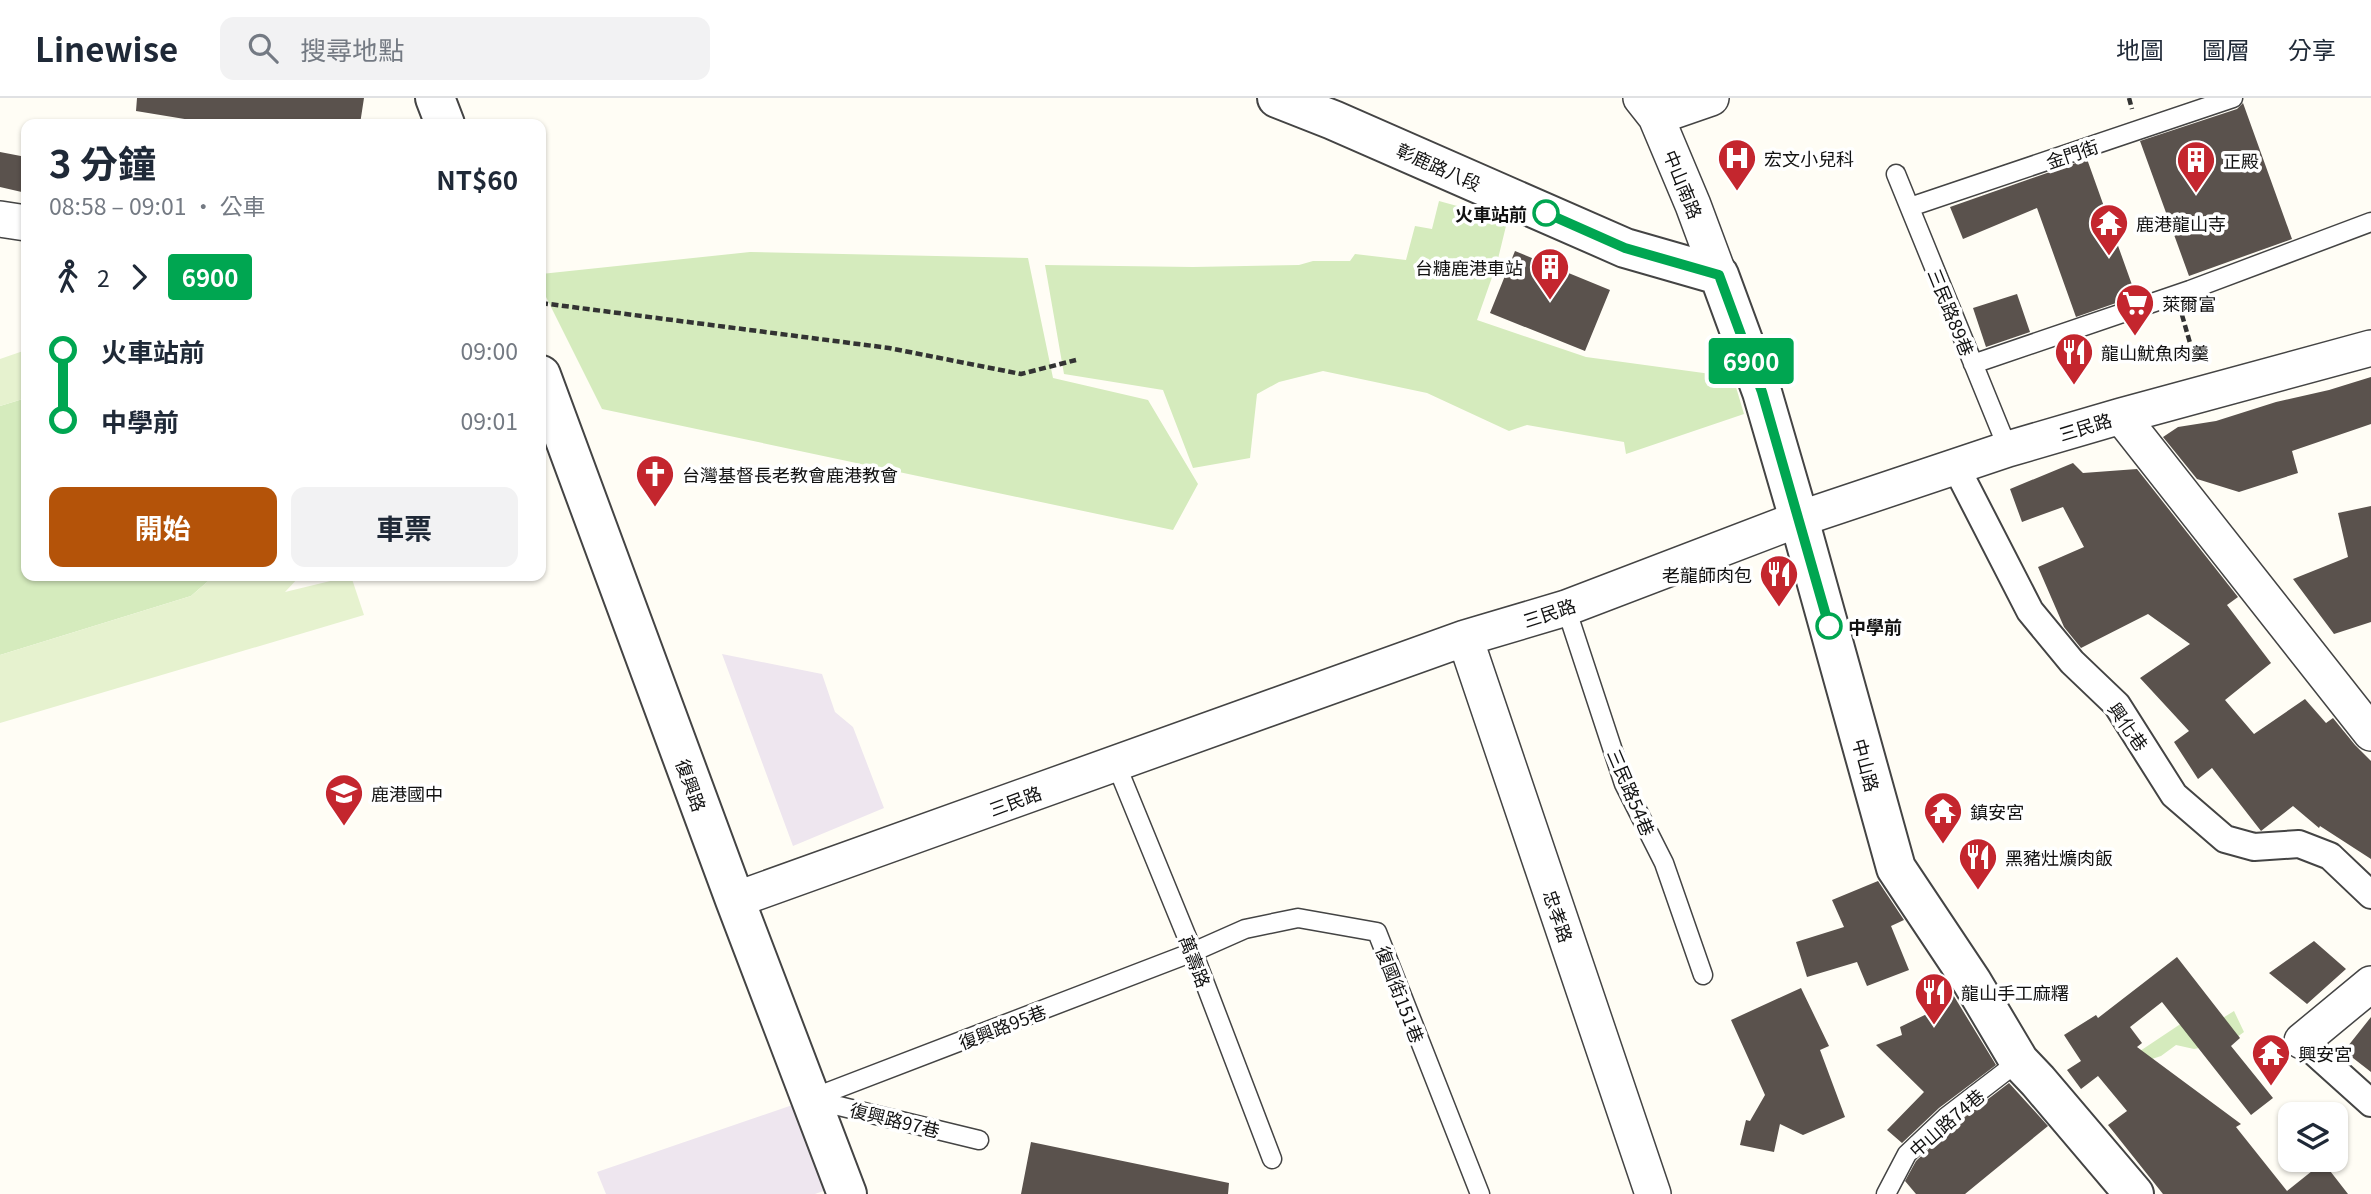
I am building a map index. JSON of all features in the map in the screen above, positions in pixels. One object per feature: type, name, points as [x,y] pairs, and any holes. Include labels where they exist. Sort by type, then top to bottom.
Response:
[{"type":"street","points":[[435,98],[443,119]]},
{"type":"street","name":"彰鹿路八段","points":[[1277,98],[1335,109],[1625,248],[1719,275]]},
{"type":"street","points":[[1648,108],[1710,98]]},
{"type":"street","name":"中山南路","points":[[1648,108],[1693,205],[1719,275]]},
{"type":"street","points":[[0,219],[21,222]]},
{"type":"street","name":"中山路","points":[[1719,275],[1762,392],[1896,868],[1972,982],[2019,1061],[2134,1194]]},
{"type":"street","name":"三民路","points":[[735,900],[1465,638],[1566,608],[1799,519],[2008,449],[2371,348]]},
{"type":"street","name":"復興路","points":[[546,389],[847,1194]]},
{"type":"street","points":[[2121,416],[2371,733]]},
{"type":"street","name":"興化巷","points":[[1956,467],[2030,611],[2072,662],[2117,705],[2174,795],[2225,839],[2254,847],[2299,844],[2330,856],[2371,895]]},
{"type":"street","name":"忠孝路","points":[[1465,638],[1653,1194]]},
{"type":"street","points":[[2371,984],[2302,1041],[2371,1103]]},
{"type":"lane","name":"金門街","points":[[1910,207],[2233,98]]},
{"type":"lane","name":"三民路89巷","points":[[1896,174],[2008,449]]},
{"type":"lane","points":[[1973,364],[2190,290],[2371,222]]},
{"type":"lane","name":"三民路54巷","points":[[1566,608],[1624,783],[1664,863],[1703,975]]},
{"type":"lane","name":"萬壽路","points":[[1116,764],[1193,953],[1272,1159]]},
{"type":"lane","name":"復國街151巷","points":[[1193,953],[1245,929],[1298,918],[1377,932],[1480,1194]]},
{"type":"lane","name":"復興路95巷","points":[[810,1099],[1193,953]]},
{"type":"lane","name":"中山路74巷","points":[[1886,1194],[1907,1154],[1946,1117],[2019,1061]]},
{"type":"lane","name":"復興路97巷","points":[[810,1099],[979,1140]]},
{"type":"path","points":[[546,304],[889,348],[1021,374],[1076,360]]},
{"type":"path","points":[[2179,306],[2198,372]]},
{"type":"shaded area","points":[[722,654],[822,674],[835,712],[853,727],[884,808],[793,846]]},
{"type":"shaded area","points":[[810,1099],[829,1189],[815,1194],[606,1194],[597,1172]]},
{"type":"green space","points":[[1439,201],[1479,212],[1506,226],[1497,263],[1477,320],[1586,357],[1733,377],[1744,414],[1626,454],[1624,442],[1527,425],[1509,431],[1427,393],[1323,371],[1279,382],[1257,394],[1250,458],[1193,468],[1163,390],[1064,374],[1045,265],[1299,265],[1313,261],[1350,261],[1355,254],[1406,260],[1415,226],[1432,229]]},
{"type":"green space","points":[[750,252],[1028,258],[1053,378],[1148,400],[1198,484],[1173,530],[602,409],[546,297],[546,273]]},
{"type":"green space","points":[[21,352],[21,400],[0,406],[0,359]]},
{"type":"green space","points":[[21,400],[21,581],[208,581],[191,596],[0,655],[0,406]]},
{"type":"green space","points":[[208,581],[295,581],[285,592],[330,581],[353,581],[364,615],[0,723],[0,655],[191,596]]},
{"type":"green space","points":[[2234,1011],[2244,1032],[2211,1056],[2205,1047],[2194,1049],[2176,1045],[2161,1056],[2146,1061],[2140,1051],[2197,1013],[2210,1026]]},
{"type":"building","points":[[137,98],[364,98],[361,119],[185,119],[136,111]]},
{"type":"building","points":[[2243,103],[2292,239],[2189,276],[2140,141],[2237,109]]},
{"type":"building","points":[[0,152],[21,156],[21,192],[0,187]]},
{"type":"building","points":[[2087,159],[2136,296],[2076,317],[2037,208],[1963,239],[1950,207]]},
{"type":"building","name":"台糖鹿港車站","points":[[1515,251],[1610,290],[1585,351],[1490,313]]},
{"type":"building","points":[[2017,294],[2030,332],[1986,347],[1973,308]]},
{"type":"building","points":[[2371,377],[2371,424],[2292,451],[2298,473],[2239,492],[2197,479],[2163,437],[2178,427],[2216,421]]},
{"type":"building","points":[[2073,463],[2083,473],[2137,469],[2238,597],[2227,605],[2271,663],[2225,700],[2254,734],[2305,699],[2326,723],[2333,718],[2371,761],[2371,859],[2320,826],[2319,828],[2293,806],[2261,831],[2212,768],[2198,779],[2174,742],[2189,731],[2140,678],[2190,644],[2148,614],[2081,648],[2064,627],[2038,567],[2084,547],[2063,507],[2022,522],[2010,489]]},
{"type":"building","points":[[2371,506],[2371,622],[2334,634],[2293,579],[2348,557],[2338,513]]},
{"type":"building","points":[[1878,881],[1904,920],[1891,926],[1909,970],[1867,986],[1857,962],[1807,977],[1796,942],[1844,927],[1832,900]]},
{"type":"building","points":[[2314,941],[2346,969],[2307,1004],[2269,973]]},
{"type":"building","points":[[2177,957],[2240,1038],[2231,1046],[2273,1098],[2251,1115],[2162,1002],[2130,1027],[2142,1043],[2137,1047],[2241,1124],[2236,1127],[2287,1191],[2311,1172],[2331,1172],[2348,1194],[2163,1194],[2108,1125],[2127,1111],[2098,1076],[2081,1089],[2067,1070],[2081,1061],[2064,1035],[2096,1015],[2098,1018]]},
{"type":"building","points":[[1941,975],[1996,1065],[1939,1108],[1902,1143],[1887,1130],[1924,1092],[1876,1045],[1902,1035],[1900,1027],[1933,1011],[1920,989]]},
{"type":"building","points":[[1801,988],[1829,1046],[1820,1050],[1845,1117],[1803,1135],[1780,1124],[1774,1152],[1740,1145],[1746,1120],[1750,1121],[1765,1095],[1731,1020]]},
{"type":"building","points":[[2371,1017],[2371,1072],[2344,1051]]},
{"type":"building","points":[[2009,1083],[2048,1126],[1965,1194],[1916,1194],[1905,1181],[1916,1161],[1953,1126]]},
{"type":"building","points":[[1031,1142],[1229,1183],[1228,1194],[1021,1194]]},
{"type":"bus line","name":"6900","points":[[1546,213],[1625,248],[1719,275],[1762,392],[1829,626]]},
{"type":"place","name":"宏文小兒科","points":[[1737,192]]},
{"type":"place","name":"正殿","points":[[2196,194]]},
{"type":"place","name":"火車站前","points":[[1546,213]]},
{"type":"place","name":"鹿港龍山寺","points":[[2109,257]]},
{"type":"place","name":"台糖鹿港車站","points":[[1550,301]]},
{"type":"place","name":"萊爾富","points":[[2135,337]]},
{"type":"place","name":"龍山魷魚肉羹","points":[[2074,386]]},
{"type":"place","name":"台灣基督長老教會鹿港教會","points":[[655,508]]},
{"type":"place","name":"老龍師肉包","points":[[1779,608]]},
{"type":"place","name":"中學前","points":[[1829,626]]},
{"type":"place","name":"鹿港國中","points":[[344,827]]},
{"type":"place","name":"鎮安宮","points":[[1943,845]]},
{"type":"place","name":"黑豬灶爌肉飯","points":[[1978,891]]},
{"type":"place","name":"龍山手工麻糬","points":[[1934,1026]]},
{"type":"place","name":"興安宮","points":[[2271,1087]]}]
